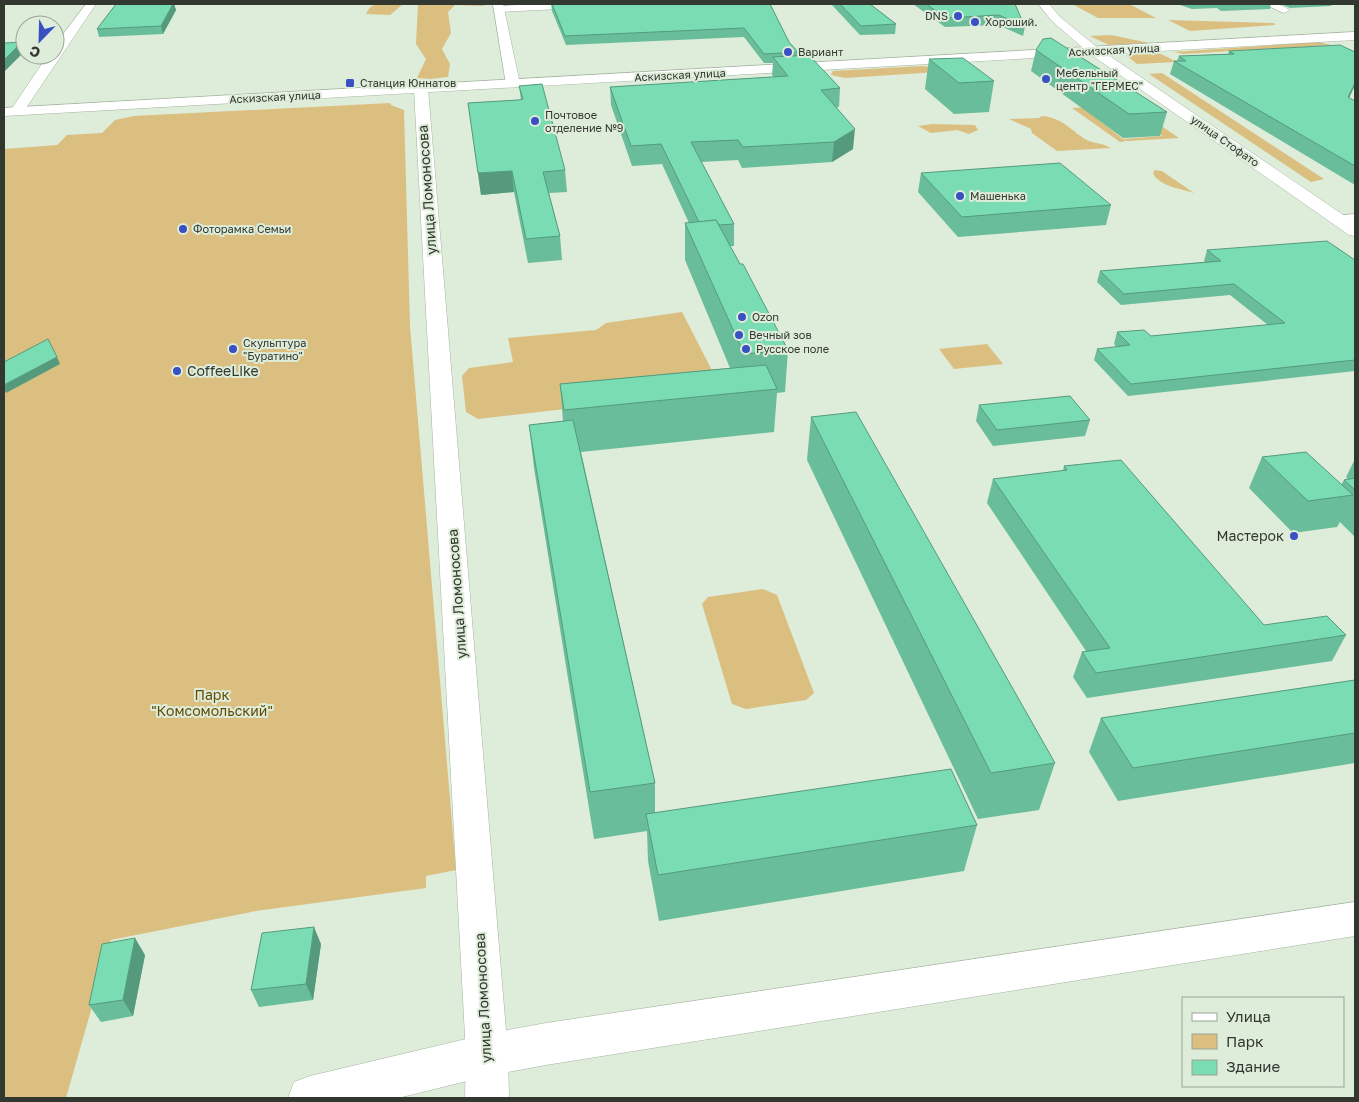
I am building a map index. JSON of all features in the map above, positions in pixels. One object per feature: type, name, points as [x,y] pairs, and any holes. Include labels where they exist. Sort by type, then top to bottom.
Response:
[{"type":"street","points":[[65,39],[91,4]]},
{"type":"street","points":[[513,84],[499,6],[601,4]]},
{"type":"street","name":"улица Стофато","points":[[1043,4],[1056,19],[1094,51],[1348,220],[1355,231]]},
{"type":"street","points":[[1269,4],[1284,10]]},
{"type":"street","name":"Аскизская улица","points":[[10,112],[1355,36]]},
{"type":"street","points":[[10,112],[46,65]]},
{"type":"street","name":"улица Ломоносова","points":[[421,89],[487,1055],[487,1098]]},
{"type":"street","points":[[310,1098],[487,1055],[1355,919]]},
{"type":"green space","points":[[378,4],[403,4],[390,15],[366,14],[370,7]]},
{"type":"green space","points":[[418,4],[483,4],[484,6],[455,5],[448,12],[451,33],[442,49],[450,64],[448,77],[417,78],[426,59],[416,44]]},
{"type":"green space","points":[[1072,4],[1129,4],[1156,18],[1098,18]]},
{"type":"green space","points":[[1168,20],[1274,23],[1275,25],[1190,31]]},
{"type":"green space","points":[[1111,35],[1149,43],[1109,45],[1090,36]]},
{"type":"green space","points":[[1318,42],[1331,45],[1183,54],[1174,52]]},
{"type":"green space","points":[[1159,53],[1177,62],[1137,64],[1126,55]]},
{"type":"green space","points":[[930,67],[938,72],[845,78],[831,75],[833,71]]},
{"type":"green space","points":[[1162,73],[1324,179],[1311,182],[1149,74]]},
{"type":"green space","name":"Парк \"Комсомольский\"","points":[[390,103],[404,110],[410,326],[456,870],[426,876],[426,888],[256,911],[111,940],[66,1098],[4,1098],[4,149],[57,145],[67,135],[102,133],[115,120],[134,116]]},
{"type":"green space","points":[[1131,105],[1179,138],[1127,141],[1124,139],[1126,141],[1120,142],[1072,108]],"holes":[[[1129,113],[1162,136],[1123,139],[1092,115]]]},
{"type":"green space","points":[[1042,116],[1058,120],[1086,140],[1111,148],[1057,151],[1032,133],[1031,129],[1009,119],[1039,118]]},
{"type":"green space","points":[[932,124],[975,125],[978,130],[969,134],[957,130],[931,133],[918,126]]},
{"type":"green space","points":[[1155,170],[1162,171],[1194,193],[1165,184],[1153,173]]},
{"type":"green space","points":[[682,312],[717,380],[706,393],[478,419],[466,412],[462,376],[469,368],[513,362],[508,338],[596,330],[606,323]]},
{"type":"green space","points":[[987,344],[1003,364],[954,369],[939,349]]},
{"type":"green space","points":[[763,589],[777,595],[814,693],[806,700],[746,709],[732,704],[702,604],[708,597]]},
{"type":"building","points":[[116,4],[173,4],[161,26],[97,29]]},
{"type":"building","points":[[552,4],[770,4],[789,42],[798,52],[764,54],[744,28],[565,36]]},
{"type":"building","points":[[840,4],[870,4],[896,24],[861,26]]},
{"type":"building","points":[[926,4],[1015,4],[1025,27],[999,15],[946,18]]},
{"type":"building","points":[[1051,38],[1167,112],[1129,114],[1036,50],[1043,39]]},
{"type":"building","points":[[15,42],[15,49],[4,60],[4,43]]},
{"type":"building","points":[[1340,45],[1355,52],[1355,83],[1348,97],[1355,101],[1355,166],[1174,61],[1186,61],[1179,56],[1234,54],[1229,51]]},
{"type":"building","points":[[809,55],[840,88],[821,90],[855,129],[834,142],[743,147],[738,140],[691,142],[734,224],[719,225],[716,220],[699,222],[661,144],[631,146],[610,87],[788,76],[773,57]]},
{"type":"building","points":[[963,58],[994,81],[959,83],[929,59]]},
{"type":"building","points":[[542,84],[565,170],[543,172],[560,236],[526,239],[512,171],[478,173],[468,103],[523,99],[519,86]]},
{"type":"building","points":[[1060,163],[1111,205],[962,217],[921,173]]},
{"type":"building","points":[[716,220],[740,264],[743,264],[788,350],[744,354],[685,223]]},
{"type":"building","points":[[1327,241],[1355,260],[1355,360],[1131,384],[1097,349],[1130,345],[1117,332],[1144,330],[1151,336],[1285,323],[1234,284],[1124,294],[1100,271],[1221,261],[1207,250]]},
{"type":"building","points":[[48,339],[57,357],[4,385],[4,362]]},
{"type":"building","points":[[766,365],[777,389],[564,410],[560,384]]},
{"type":"building","points":[[1070,396],[1090,420],[997,430],[979,405]]},
{"type":"building","points":[[856,412],[1055,763],[991,773],[811,417]]},
{"type":"building","points":[[573,420],[655,783],[590,792],[529,425]]},
{"type":"building","points":[[1306,452],[1353,495],[1308,501],[1262,457]]},
{"type":"building","points":[[1121,460],[1264,625],[1327,616],[1346,635],[1096,673],[1082,652],[1110,648],[993,479],[1067,470],[1064,466]]},
{"type":"building","points":[[1355,478],[1355,490],[1344,480]]},
{"type":"building","points":[[1355,680],[1355,733],[1133,768],[1101,718]]},
{"type":"building","points":[[951,769],[977,825],[658,875],[646,814]]},
{"type":"building","points":[[314,927],[306,984],[251,990],[262,933]]},
{"type":"building","points":[[135,938],[123,1000],[89,1005],[102,944]]},
{"type":"place","name":"DNS","points":[[958,16]]},
{"type":"place","name":"Хороший.","points":[[975,22]]},
{"type":"place","name":"Вариант","points":[[788,52]]},
{"type":"place","name":"Мебельный центр \"ГЕРМЕС\"","points":[[1046,79]]},
{"type":"place","name":"Станция Юннатов","points":[[350,83]]},
{"type":"place","name":"Почтовое отделение №9","points":[[535,121]]},
{"type":"place","name":"Машенька","points":[[960,196]]},
{"type":"place","name":"Фоторамка Семьи","points":[[183,229]]},
{"type":"place","name":"Ozon","points":[[742,317]]},
{"type":"place","name":"Вечный зов","points":[[739,335]]},
{"type":"place","name":"Скульптура \"Буратино\"","points":[[233,349]]},
{"type":"place","name":"Русское поле","points":[[746,349]]},
{"type":"place","name":"CoffeeLike","points":[[177,371]]},
{"type":"place","name":"Мастерок","points":[[1294,536]]}]
